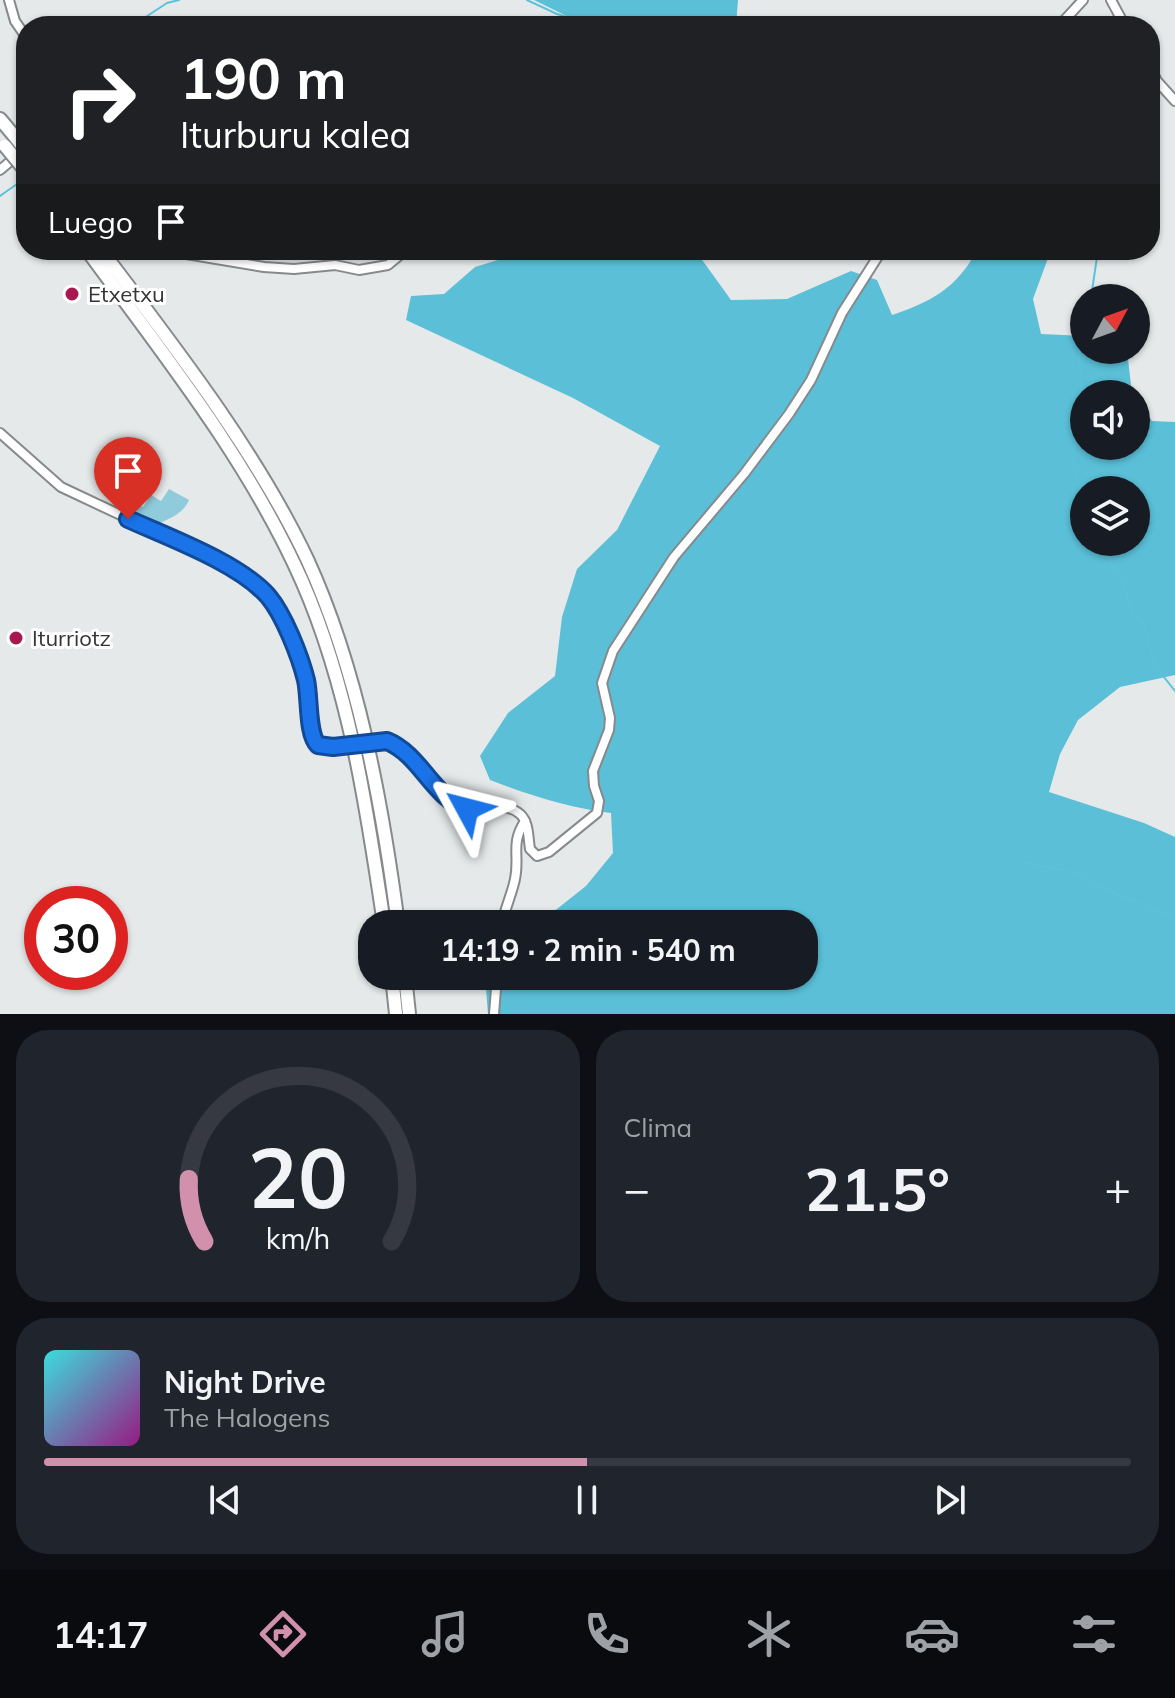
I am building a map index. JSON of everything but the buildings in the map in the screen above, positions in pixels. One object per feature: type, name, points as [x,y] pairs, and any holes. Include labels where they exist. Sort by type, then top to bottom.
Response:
[{"type":"highway","points":[[0,119],[7,142]]},
{"type":"highway","points":[[94,260],[213,426],[262,503],[303,582],[327,649],[348,725],[382,910]]},
{"type":"highway","points":[[108,260],[220,415],[272,494],[306,558],[329,612],[357,708],[396,910]]},
{"type":"highway","points":[[393,990],[396,1014]]},
{"type":"highway","points":[[406,990],[409,1014]]},
{"type":"street","points":[[9,0],[16,22]]},
{"type":"street","points":[[1068,16],[1083,0]]},
{"type":"street","points":[[1160,84],[1175,101]]},
{"type":"street","points":[[0,170],[16,158]]},
{"type":"street","points":[[222,260],[264,267],[294,269],[335,265],[359,270],[388,265],[394,260]]},
{"type":"street","points":[[0,433],[61,487],[212,558],[261,589],[276,607],[304,675],[310,698],[312,737],[318,745],[333,747],[387,741],[399,746],[454,805],[467,809],[504,806],[519,813],[525,821],[530,849],[537,856],[542,856],[597,813],[599,801],[593,771],[609,730],[610,718],[602,683],[613,651],[674,557],[744,474],[799,399],[842,313],[876,260]]},
{"type":"street","points":[[506,910],[516,877],[518,830],[525,821]]},
{"type":"street","points":[[494,1014],[496,990]]},
{"type":"shaded area","points":[[534,0],[738,0],[737,16],[567,16]]},
{"type":"shaded area","points":[[498,260],[702,260],[731,300],[787,299],[851,271],[877,280],[892,315],[942,292],[971,260],[1047,260],[1033,299],[1041,334],[1070,335],[1070,364],[1129,364],[1130,380],[1070,380],[1070,460],[1150,460],[1150,418],[1152,421],[1175,422],[1175,675],[1120,687],[1078,720],[1060,754],[1049,792],[1144,823],[1175,837],[1175,1014],[488,1014],[486,990],[818,990],[818,910],[556,910],[586,886],[613,853],[611,813],[549,800],[490,780],[480,756],[508,713],[555,676],[562,617],[577,569],[617,530],[660,446],[573,398],[406,320],[411,296],[444,294],[475,267]]},
{"type":"shaded area","points":[[169,489],[189,500],[178,513],[163,522],[153,526],[122,510],[130,499],[143,507],[151,495],[161,501]]},
{"type":"waterway","points":[[147,16],[167,3],[179,0]]},
{"type":"waterway","points":[[527,0],[564,16]]},
{"type":"waterway","points":[[0,196],[16,185]]},
{"type":"waterway","points":[[1093,284],[1097,260]]},
{"type":"waterway","points":[[1077,476],[1071,456],[1075,447],[1081,389],[1080,364]]},
{"type":"waterway","points":[[1108,556],[1121,575],[1133,615],[1143,623],[1156,667],[1175,691]]},
{"type":"waterway","points":[[1022,862],[1082,876],[1093,884],[1175,918]]},
{"type":"place","name":"Etxetxu","points":[[72,294]]},
{"type":"place","name":"Iturriotz","points":[[16,638]]},
{"type":"route","points":[[128,519],[212,558],[247,578],[268,597],[276,607],[298,657],[310,698],[310,731],[318,745],[333,747],[387,741],[395,744],[417,763],[454,805],[467,809]]}]
